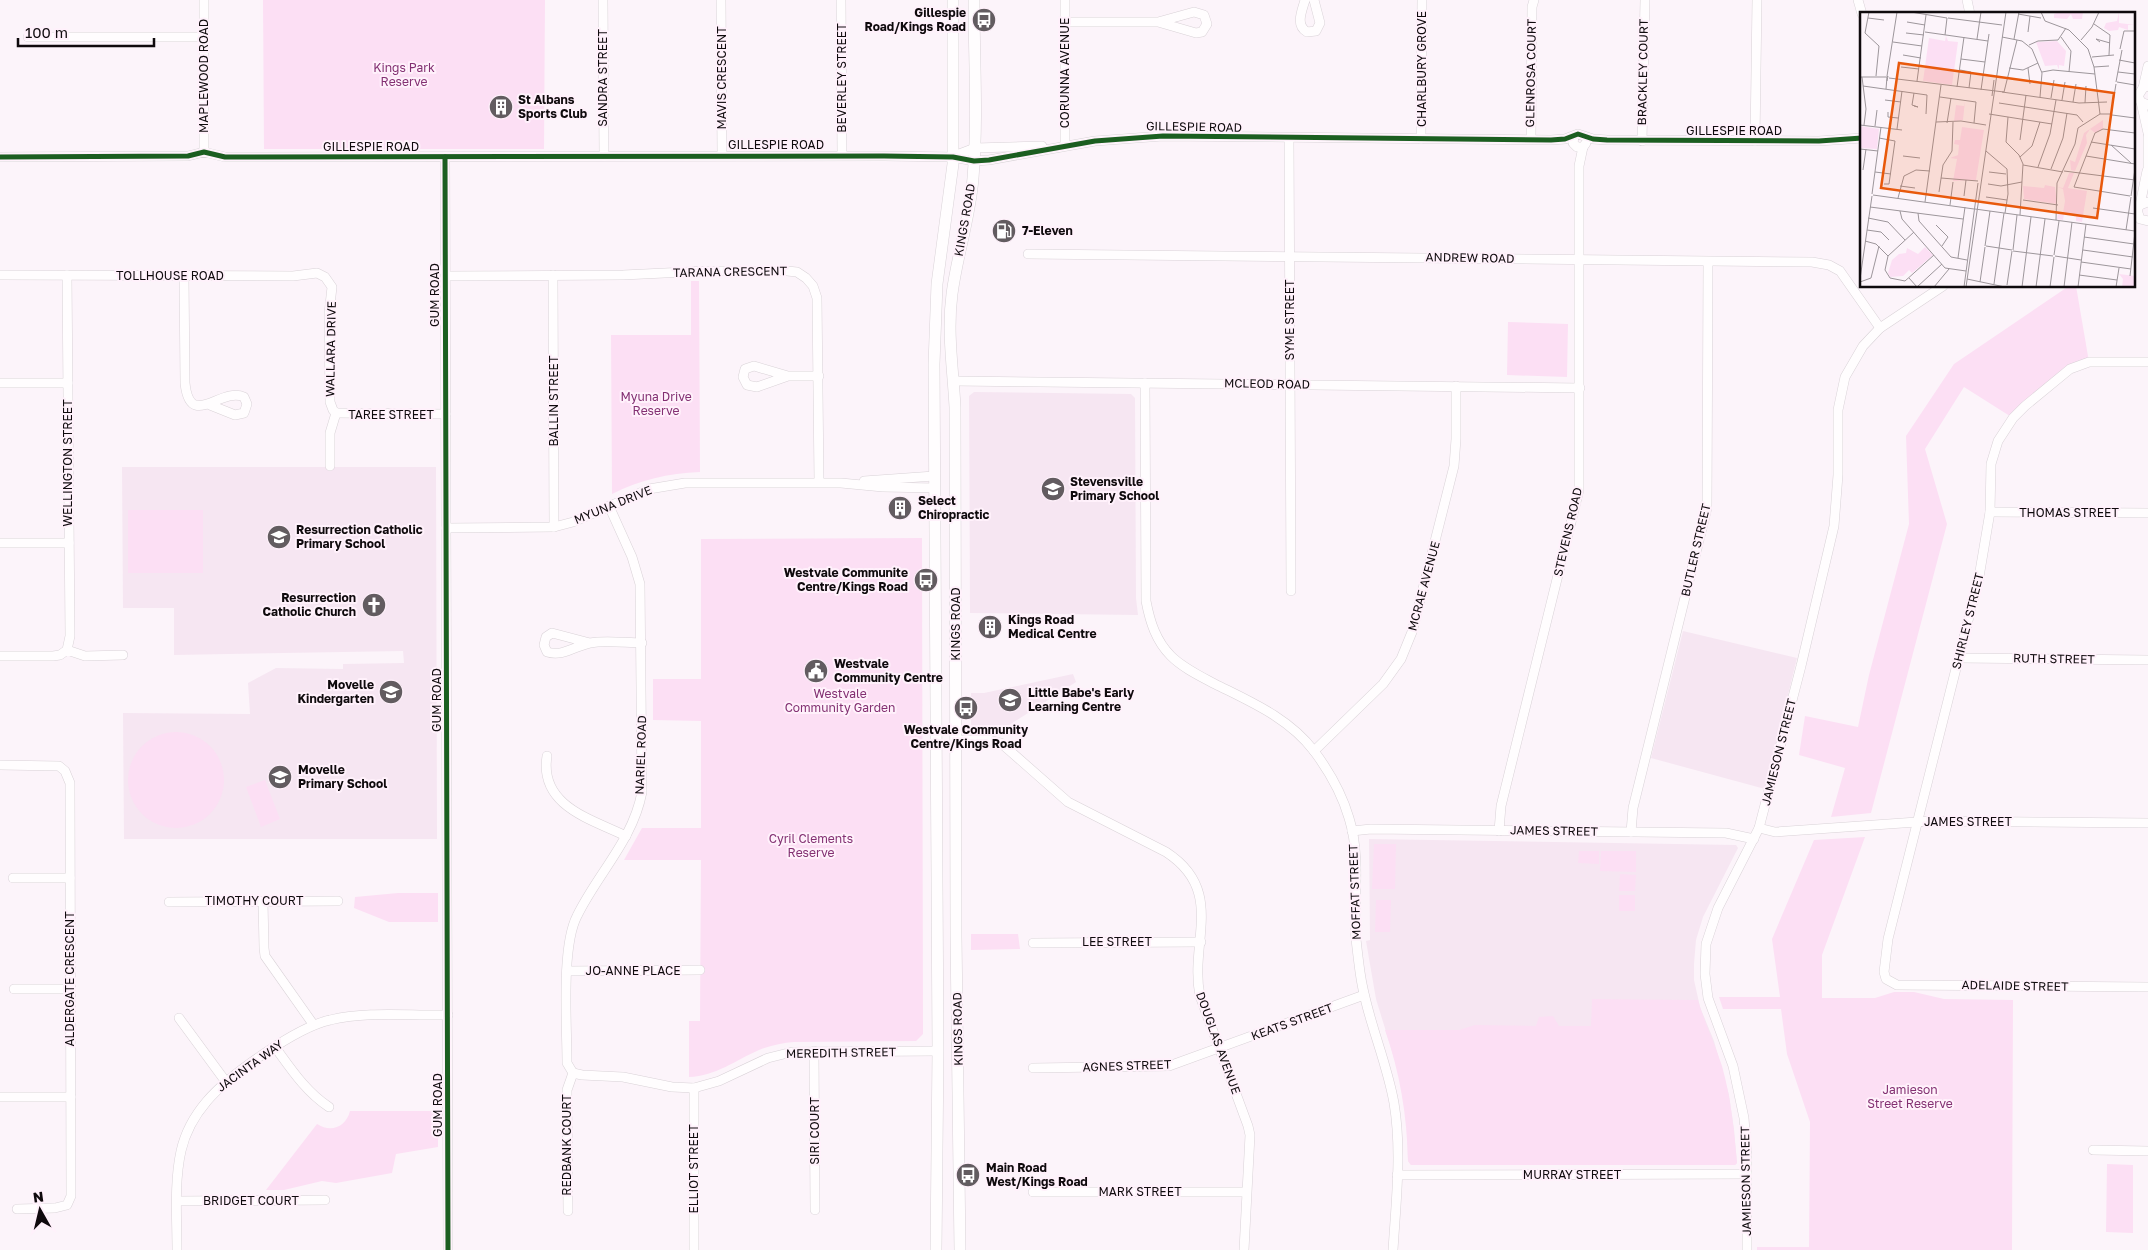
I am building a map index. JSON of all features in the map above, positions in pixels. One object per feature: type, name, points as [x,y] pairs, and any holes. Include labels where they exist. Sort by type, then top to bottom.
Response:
[{"type":"main road","name":"KINGS ROAD","points":[[936,1250],[938,1051],[934,476],[936,284],[953,157],[953,0]]},
{"type":"main road","name":"KINGS ROAD","points":[[960,1250],[954,381],[950,354],[950,311],[955,274],[968,219],[974,161],[974,0]]},
{"type":"main road","points":[[934,476],[955,480]]},
{"type":"main road","points":[[935,488],[955,480]]},
{"type":"main road","points":[[936,740],[956,740]]},
{"type":"main road","points":[[938,1051],[958,1051]]},
{"type":"street","name":"MAPLEWOOD ROAD","points":[[204,0],[204,152]]},
{"type":"street","name":"SANDRA STREET","points":[[603,0],[604,156]]},
{"type":"street","name":"MAVIS CRESCENT","points":[[721,0],[722,156]]},
{"type":"street","name":"BEVERLEY STREET","points":[[841,0],[842,156]]},
{"type":"street","name":"CORUNNA AVENUE","points":[[1065,0],[1065,145]]},
{"type":"street","points":[[1305,0],[1300,26],[1307,32],[1316,30],[1320,23],[1314,0]]},
{"type":"street","name":"CHARLBURY GROVE","points":[[1421,139],[1422,0]]},
{"type":"street","name":"BRACKLEY COURT","points":[[1642,141],[1644,1]]},
{"type":"street","points":[[1755,141],[1756,1]]},
{"type":"street","name":"GLENROSA COURT","points":[[1531,139],[1532,2]]},
{"type":"street","points":[[1065,22],[1158,22],[1194,12],[1204,15],[1207,24],[1202,32],[1196,33],[1158,22]]},
{"type":"street","points":[[28,37],[204,37]]},
{"type":"street","points":[[2141,219],[2137,213],[2148,173],[2148,135],[2144,103],[2138,96],[2145,87],[2148,66]]},
{"type":"street","name":"GILLESPIE ROAD","points":[[0,157],[188,156],[204,152],[225,157],[842,156],[953,157],[974,161],[1009,158],[1065,145],[1114,138],[1163,136],[1531,139],[1579,143],[1607,140],[1819,141],[1860,138]]},
{"type":"street","name":"SYME STREET","points":[[1289,138],[1291,591]]},
{"type":"street","name":"STEVENS ROAD","points":[[1499,831],[1501,806],[1579,490],[1579,143]]},
{"type":"street","name":"GILLESPIE ROAD","points":[[953,157],[975,148],[1065,145]]},
{"type":"street","name":"GUM ROAD","points":[[445,156],[448,1248]]},
{"type":"street","name":"ANDREW ROAD","points":[[1028,254],[1812,262],[1829,265],[1844,275],[1880,328]]},
{"type":"street","name":"BUTLER STREET","points":[[1631,832],[1633,808],[1707,508],[1708,262]]},
{"type":"street","name":"TARANA CRESCENT","points":[[445,276],[629,275],[706,271],[797,272],[810,282],[817,298],[819,482]]},
{"type":"street","name":"TOLLHOUSE ROAD","points":[[0,275],[292,276],[316,273],[325,277],[332,288]]},
{"type":"street","name":"WELLINGTON STREET","points":[[67,275],[70,641],[67,650]]},
{"type":"street","name":"BALLIN STREET","points":[[553,275],[554,527]]},
{"type":"street","points":[[184,276],[186,393],[188,399],[193,404],[210,405]]},
{"type":"street","name":"WALLARA DRIVE","points":[[330,466],[330,432],[336,413],[331,407],[330,402],[330,314],[332,288]]},
{"type":"street","name":"JAMIESON STREET","points":[[1747,1250],[1746,1137],[1741,1101],[1733,1066],[1708,998],[1704,964],[1706,944],[1712,922],[1759,828],[1829,552],[1837,497],[1837,421],[1840,393],[1850,366],[1856,356],[1880,328],[1940,288]]},
{"type":"street","name":"SHIRLEY STREET","points":[[1885,976],[1888,939],[1979,578],[1990,512],[1990,476],[1994,452],[2005,429],[2025,406],[2063,373],[2077,365],[2095,362],[2148,362]]},
{"type":"street","points":[[788,376],[819,376]]},
{"type":"street","name":"MCLEOD ROAD","points":[[954,381],[1580,388]]},
{"type":"street","points":[[0,383],[68,383]]},
{"type":"street","name":"MOFFAT STREET","points":[[1145,383],[1146,595],[1154,630],[1165,648],[1178,663],[1274,714],[1299,735],[1314,751],[1340,791],[1352,831],[1356,870],[1355,929],[1364,995],[1384,1056],[1394,1104],[1397,1176],[1393,1250]]},
{"type":"street","name":"MCRAE AVENUE","points":[[1314,751],[1383,684],[1401,659],[1412,632],[1454,466],[1456,386]]},
{"type":"street","name":"TAREE STREET","points":[[336,413],[446,414]]},
{"type":"street","name":"MYUNA DRIVE","points":[[841,483],[934,476]]},
{"type":"street","name":"MYUNA DRIVE","points":[[446,528],[554,527],[573,522],[649,490],[671,484],[819,482],[883,487],[935,488]]},
{"type":"street","name":"NARIEL ROAD","points":[[567,1021],[569,936],[577,916],[635,819],[642,792],[642,598],[639,578],[609,506]]},
{"type":"street","name":"THOMAS STREET","points":[[1990,512],[2148,513]]},
{"type":"street","points":[[0,543],[69,542]]},
{"type":"street","points":[[590,643],[642,643]]},
{"type":"street","points":[[0,656],[53,656],[60,655],[67,650],[85,656],[123,655]]},
{"type":"street","name":"RUTH STREET","points":[[1959,658],[2148,660]]},
{"type":"street","name":"DOUGLAS AVENUE","points":[[956,740],[989,740],[1001,743],[1068,802],[1173,857],[1186,870],[1198,888],[1202,907],[1198,986],[1250,1135],[1244,1250]]},
{"type":"street","points":[[547,756],[545,767],[547,779],[550,788],[562,803],[579,814],[626,836]]},
{"type":"street","name":"ALDERGATE CRESCENT","points":[[0,765],[55,765],[62,768],[68,775],[71,989],[70,1201],[60,1208],[17,1209]]},
{"type":"street","name":"JAMES STREET","points":[[1759,828],[1775,832],[1918,822],[2148,823]]},
{"type":"street","name":"JAMES STREET","points":[[1352,831],[1371,829],[1732,833],[1754,839]]},
{"type":"street","points":[[13,878],[70,878]]},
{"type":"street","points":[[263,901],[264,948],[266,956],[313,1024]]},
{"type":"street","name":"TIMOTHY COURT","points":[[169,902],[338,901]]},
{"type":"street","name":"LEE STREET","points":[[1033,943],[1201,942]]},
{"type":"street","name":"JO-ANNE PLACE","points":[[567,971],[700,970]]},
{"type":"street","name":"ADELAIDE STREET","points":[[1885,976],[1891,983],[1908,985],[2148,987]]},
{"type":"street","points":[[14,989],[71,989]]},
{"type":"street","name":"KEATS STREET","points":[[1219,1048],[1364,995]]},
{"type":"street","name":"JACINTA WAY","points":[[177,1250],[177,1201],[180,1158],[187,1131],[206,1102],[226,1082],[275,1047],[313,1024],[356,1016],[448,1015]]},
{"type":"street","points":[[179,1018],[226,1082]]},
{"type":"street","name":"REDBANK COURT","points":[[567,1021],[567,1063],[573,1073],[567,1090],[568,1211]]},
{"type":"street","points":[[275,1047],[306,1089],[329,1108]]},
{"type":"street","name":"AGNES STREET","points":[[1033,1068],[1160,1067],[1177,1064],[1219,1048]]},
{"type":"street","name":"MEREDITH STREET","points":[[573,1073],[623,1077],[672,1087],[694,1088],[719,1081],[779,1054],[814,1051],[938,1051]]},
{"type":"street","name":"SIRI COURT","points":[[814,1051],[815,1210]]},
{"type":"street","name":"ELLIOT STREET","points":[[694,1088],[694,1250]]},
{"type":"street","points":[[0,1097],[71,1097]]},
{"type":"street","points":[[2093,1150],[2148,1151]]},
{"type":"street","name":"MURRAY STREET","points":[[1397,1176],[1747,1174]]},
{"type":"street","name":"MARK STREET","points":[[1033,1192],[1246,1192]]},
{"type":"street","name":"BRIDGET COURT","points":[[177,1201],[325,1200]]},
{"type":"shaded area","name":"Stevensville Primary School","points":[[974,392],[1131,394],[1135,398],[1136,598],[1138,615],[970,613],[969,396]]},
{"type":"shaded area","points":[[122,467],[436,467],[437,839],[124,839],[123,713],[250,714],[248,683],[276,668],[343,669],[343,664],[404,663],[403,651],[174,655],[174,608],[123,608]]},
{"type":"shaded area","points":[[1683,631],[1797,658],[1765,789],[1651,758]]},
{"type":"shaded area","name":"Little Babe's Early Learning Centre","points":[[1073,674],[1076,682],[1003,729],[975,729],[971,725],[971,693],[984,693]]},
{"type":"shaded area","points":[[1369,839],[1736,845],[1738,848],[1703,917],[1696,940],[1694,980],[1700,1007],[1714,1041],[1729,1095],[1737,1163],[1735,1165],[1411,1165],[1408,1161],[1407,1124],[1399,1074],[1376,999],[1366,941],[1370,940]]},
{"type":"green space","name":"Kings Park Reserve","points":[[263,0],[545,0],[544,149],[264,149]]},
{"type":"green space","name":"Myuna Drive Reserve","points":[[691,281],[699,281],[700,472],[654,478],[612,494],[611,335],[691,335]]},
{"type":"green space","points":[[2066,288],[2076,288],[2089,362],[2083,363],[2013,418],[1964,387],[1925,449],[1947,524],[1871,813],[1831,817],[1845,768],[1799,755],[1805,716],[1858,727],[1869,675],[1909,524],[1906,436],[1954,364]]},
{"type":"green space","points":[[1508,322],[1568,324],[1567,377],[1507,375]]},
{"type":"green space","points":[[128,510],[203,510],[203,573],[128,573]]},
{"type":"green space","name":"Cyril Clements Reserve","points":[[922,538],[923,1034],[916,1041],[794,1042],[781,1044],[759,1050],[717,1071],[689,1077],[689,1021],[700,1021],[701,860],[624,860],[642,828],[701,828],[701,721],[653,720],[653,679],[701,679],[701,539]]},
{"type":"green space","points":[[176,732],[194,736],[210,746],[220,762],[224,780],[220,798],[210,814],[194,824],[176,828],[158,824],[142,814],[132,798],[128,780],[132,762],[142,746],[158,736]]},
{"type":"green space","points":[[265,780],[280,819],[261,827],[246,787]]},
{"type":"green space","name":"Jamieson Street Reserve","points":[[1865,837],[1822,955],[1822,998],[1875,998],[1894,992],[1914,992],[1944,999],[2013,1000],[2012,1250],[1757,1250],[1757,1247],[1809,1247],[1810,1122],[1787,1054],[1781,1009],[1723,1009],[1719,997],[1780,997],[1772,939],[1814,840]]},
{"type":"green space","points":[[1374,844],[1396,844],[1395,889],[1372,889]]},
{"type":"green space","points":[[1579,851],[1599,851],[1599,864],[1578,863]]},
{"type":"green space","points":[[1601,851],[1636,851],[1636,872],[1600,871]]},
{"type":"green space","points":[[1620,874],[1636,875],[1635,891],[1619,891]]},
{"type":"green space","points":[[398,893],[438,893],[438,922],[389,922],[354,908],[355,897]]},
{"type":"green space","points":[[1619,895],[1635,895],[1635,911],[1619,911]]},
{"type":"green space","points":[[1376,900],[1391,900],[1390,932],[1375,932]]},
{"type":"green space","points":[[971,934],[1018,934],[1020,949],[971,950]]},
{"type":"green space","points":[[1592,999],[1698,1000],[1725,1078],[1733,1126],[1737,1163],[1735,1165],[1411,1165],[1408,1161],[1402,1094],[1385,1030],[1459,1030],[1475,1025],[1536,1026],[1539,1017],[1553,1016],[1559,1026],[1591,1026]]},
{"type":"green space","points":[[350,1111],[438,1111],[438,1147],[396,1154],[392,1173],[336,1183],[322,1181],[284,1190],[266,1190],[317,1124],[328,1128],[337,1127],[345,1121]]},
{"type":"green space","points":[[2107,1164],[2133,1165],[2133,1233],[2106,1232]]},
{"type":"cycle path","points":[[0,157],[188,156],[204,152],[225,157],[884,156],[953,157],[974,161],[1095,141],[1163,136],[1551,140],[1565,139],[1578,134],[1593,139],[1607,140],[1819,141],[1860,138]]},
{"type":"cycle path","points":[[445,157],[448,1250]]},
{"type":"place","name":"Gillespie Road/Kings Road","points":[[984,20]]},
{"type":"place","name":"St Albans Sports Club","points":[[501,107]]},
{"type":"place","name":"7-Eleven","points":[[1004,231]]},
{"type":"place","name":"Stevensville Primary School","points":[[1053,489]]},
{"type":"place","name":"Select Chiropractic","points":[[900,508]]},
{"type":"place","name":"Resurrection Catholic Primary School","points":[[279,537]]},
{"type":"place","name":"Westvale Communite Centre/Kings Road","points":[[926,580]]},
{"type":"place","name":"Resurrection Catholic Church","points":[[374,605]]},
{"type":"place","name":"Kings Road Medical Centre","points":[[990,627]]},
{"type":"place","name":"Westvale Community Centre","points":[[816,671]]},
{"type":"place","name":"Movelle Kindergarten","points":[[391,692]]},
{"type":"place","name":"Little Babe's Early Learning Centre","points":[[1010,700]]},
{"type":"place","name":"Westvale Community Centre/Kings Road","points":[[966,708]]},
{"type":"place","name":"Movelle Primary School","points":[[280,777]]},
{"type":"place","name":"Main Road West/Kings Road","points":[[968,1175]]},
{"type":"park label","name":"Westvale Community Garden","points":[[840,701]]}]
